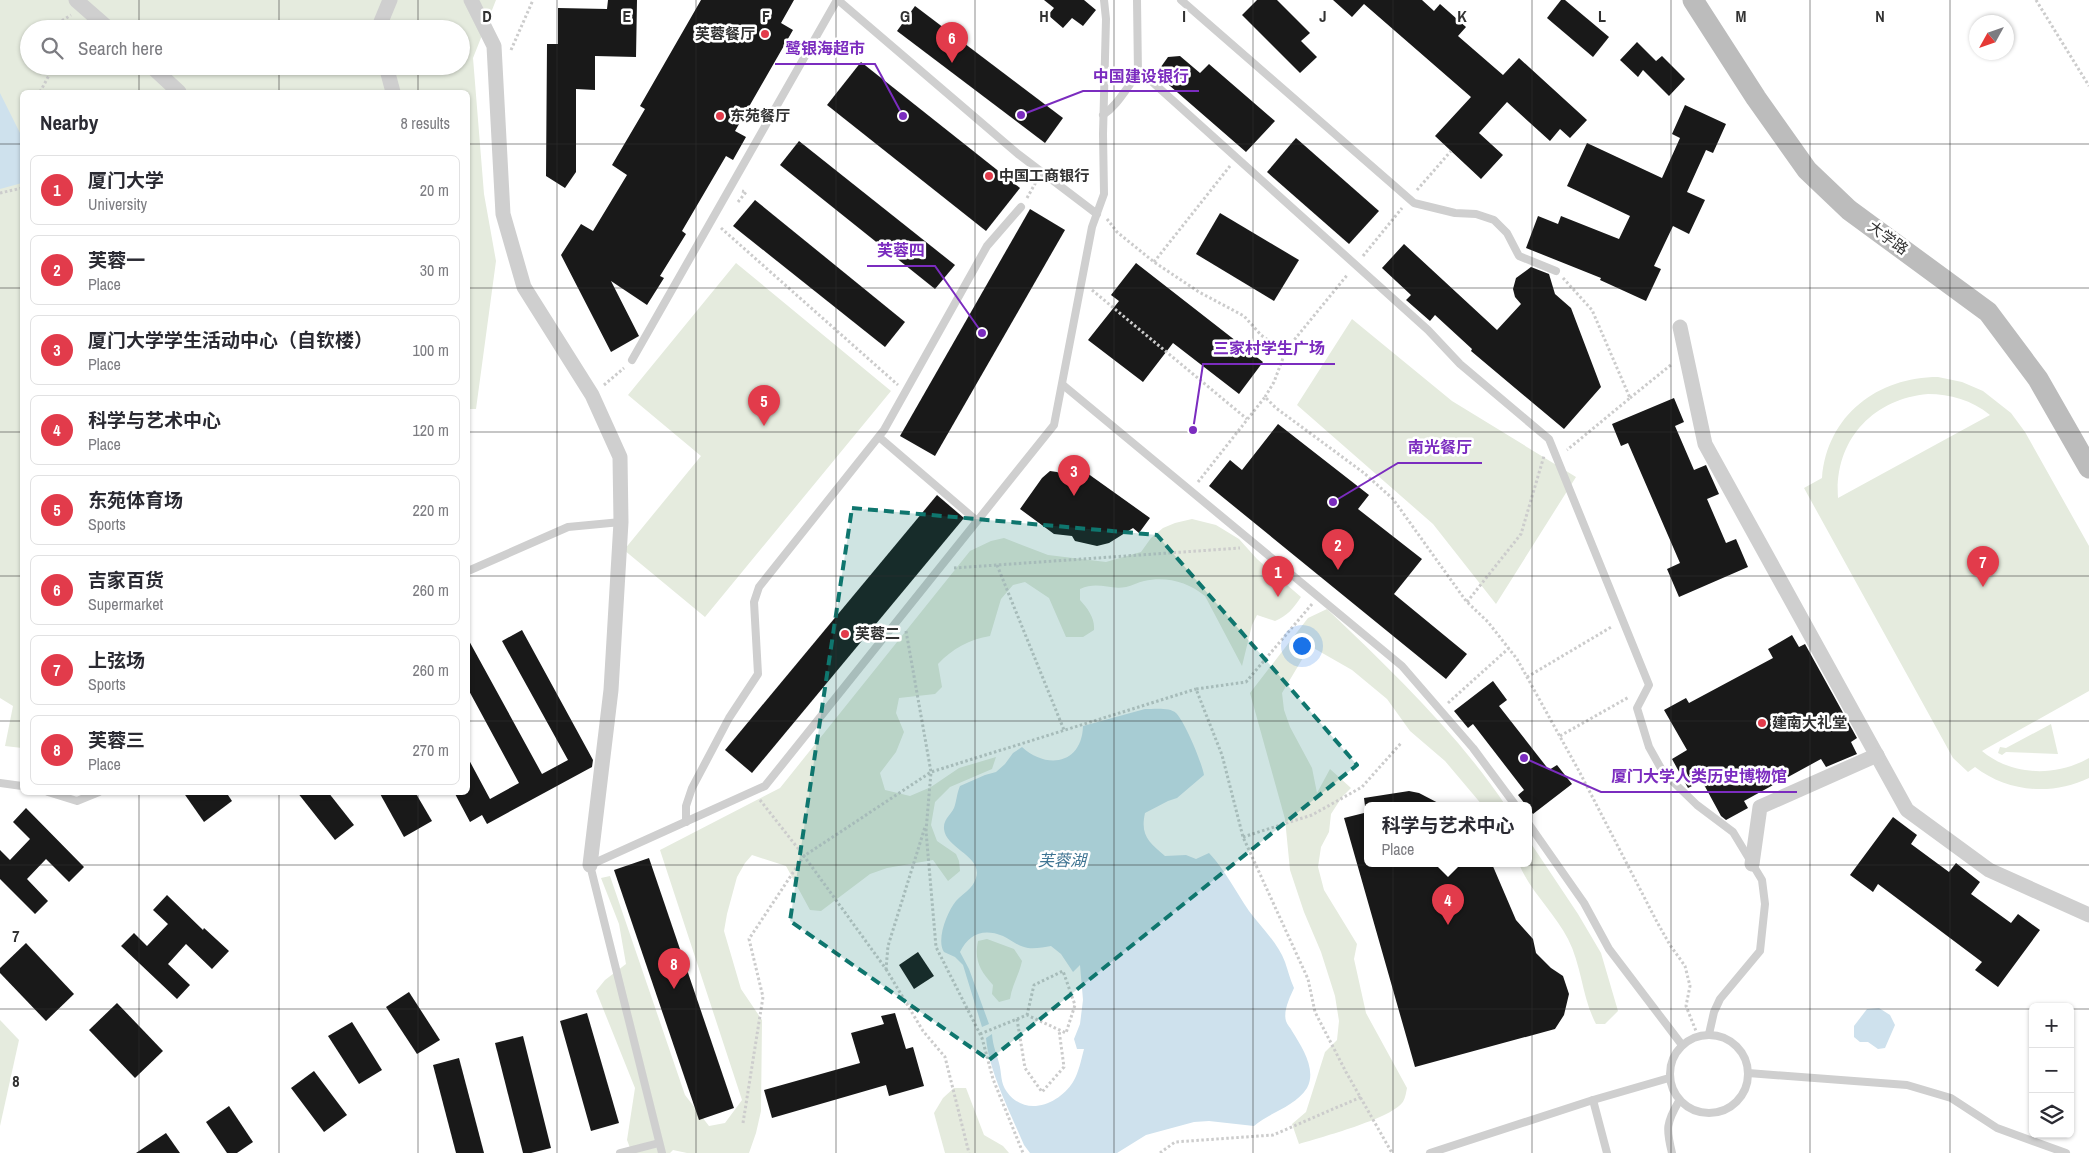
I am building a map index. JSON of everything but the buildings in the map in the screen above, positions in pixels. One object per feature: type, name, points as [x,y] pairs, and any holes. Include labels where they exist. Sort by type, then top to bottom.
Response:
[{"type":"street","points":[[76,0],[99,20]]},
{"type":"street","points":[[382,20],[390,0]]},
{"type":"street","points":[[471,0],[494,46],[503,214],[524,287],[592,395],[620,457],[621,522],[611,690],[590,865]]},
{"type":"street","name":"大学路","points":[[1693,0],[1756,98],[1807,170],[1849,210],[1988,312],[2038,380],[2089,468]]},
{"type":"street","points":[[161,75],[177,90]]},
{"type":"street","points":[[388,75],[392,90]]},
{"type":"street","points":[[1680,327],[1705,444],[1907,810],[1989,870],[2089,915]]},
{"type":"street","points":[[1752,864],[1760,807],[1877,755]]},
{"type":"lane","points":[[632,360],[837,0],[1018,154],[1098,214]]},
{"type":"lane","points":[[662,1153],[590,865],[765,786],[1054,425],[1092,227],[1104,194],[1103,115],[1106,19],[1104,0]]},
{"type":"lane","points":[[1103,115],[1114,108],[1126,88],[1138,74],[1137,0]]},
{"type":"lane","points":[[1181,0],[1414,203],[1455,213],[1476,214],[1494,220],[1507,233],[1519,256],[1556,271]]},
{"type":"lane","points":[[1138,74],[1149,79],[1428,330],[1460,364],[1549,439],[1649,685],[1637,708],[1649,746],[1663,772],[1698,805],[1733,832],[1762,880],[1765,904],[1760,951],[1720,999],[1714,1012],[1709,1034]]},
{"type":"lane","points":[[686,822],[686,806],[692,788],[728,718],[758,674],[754,602],[759,587],[879,437],[987,246],[1021,207]]},
{"type":"lane","points":[[1063,385],[1402,666],[1473,748],[1513,802]]},
{"type":"lane","points":[[879,437],[977,521]]},
{"type":"lane","points":[[470,570],[568,527],[621,522]]},
{"type":"lane","points":[[0,783],[20,786]]},
{"type":"lane","points":[[58,795],[77,801],[92,795]]},
{"type":"lane","points":[[1532,829],[1584,903],[1609,949],[1682,1045]]},
{"type":"lane","points":[[1709,1034],[1723,1038],[1736,1046],[1745,1058],[1748,1073],[1747,1087],[1740,1099],[1730,1108],[1717,1113],[1703,1114],[1690,1110],[1679,1101],[1672,1090],[1669,1078],[1674,1054],[1682,1045],[1699,1036],[1709,1034]]},
{"type":"lane","points":[[1748,1073],[1907,1084],[1951,1098],[1997,1128],[2066,1153]]},
{"type":"lane","points":[[1430,1153],[1593,1100],[1669,1078]]},
{"type":"lane","points":[[1593,1100],[1607,1153]]},
{"type":"lane","points":[[1672,1153],[1667,1130],[1669,1118],[1679,1101]]},
{"type":"lane","points":[[620,1153],[659,1143]]},
{"type":"path","points":[[496,77],[513,47],[532,0]]},
{"type":"path","points":[[2036,0],[2089,86]]},
{"type":"path","points":[[41,90],[49,75]]},
{"type":"path","points":[[1191,491],[1265,397],[1274,382],[1286,350],[1355,264],[1451,151]]},
{"type":"path","points":[[1154,262],[1237,158]]},
{"type":"path","points":[[1021,207],[1038,179],[1045,174]]},
{"type":"path","points":[[731,186],[746,192],[735,206]]},
{"type":"path","points":[[0,193],[20,188]]},
{"type":"path","points":[[1098,214],[1109,221],[1117,232],[1154,262],[1199,292],[1244,316],[1261,335],[1286,350]]},
{"type":"path","points":[[724,220],[719,227],[906,392]]},
{"type":"path","points":[[1556,271],[1592,310],[1630,398]]},
{"type":"path","points":[[1082,282],[1248,419]]},
{"type":"path","points":[[1556,458],[1686,352]]},
{"type":"path","points":[[592,395],[632,360]]},
{"type":"path","points":[[1265,397],[1276,408],[1364,473],[1393,499],[1467,602],[1488,622],[1509,648],[1560,736],[1661,930],[1685,966],[1690,986],[1686,1006],[1699,1036]]},
{"type":"path","points":[[1467,602],[1521,534],[1549,439]]},
{"type":"path","points":[[939,569],[1258,546]]},
{"type":"path","points":[[997,565],[1064,730]]},
{"type":"path","points":[[744,1123],[763,997],[750,939],[804,856],[931,772],[1196,689],[1246,682],[1318,596]]},
{"type":"path","points":[[1527,677],[1623,620]]},
{"type":"path","points":[[906,631],[931,772],[926,831],[936,947],[980,1034],[993,1079],[1023,1153]]},
{"type":"path","points":[[1440,710],[1509,648]]},
{"type":"path","points":[[1560,736],[1649,685]]},
{"type":"path","points":[[1196,689],[1222,755],[1243,837],[1308,979],[1315,1012],[1346,1072],[1392,1153]]},
{"type":"path","points":[[1243,837],[1312,815],[1362,787],[1402,742]]},
{"type":"path","points":[[754,791],[886,969],[923,1031],[945,1057],[968,1153]]},
{"type":"path","points":[[886,969],[888,946],[927,821]]},
{"type":"path","points":[[980,1034],[1027,1015],[1066,1033],[1075,1005],[1063,971],[1034,985],[1027,1015]]},
{"type":"path","points":[[1017,1019],[1025,1068],[1042,1092],[1064,1067],[1059,1030]]},
{"type":"path","points":[[1160,1153],[1175,1142],[1273,1135],[1360,1097]]},
{"type":"highlighted area","points":[[852,508],[1157,535],[1357,765],[989,1060],[790,921]]},
{"type":"shaded area","points":[[0,0],[496,0],[473,58],[484,194],[496,261],[476,409],[470,409],[470,90],[20,90],[20,748],[5,746],[13,706],[0,698]]},
{"type":"shaded area","points":[[736,263],[891,391],[705,617],[624,550],[701,456],[628,395]]},
{"type":"shaded area","points":[[1352,319],[1452,401],[1576,477],[1496,604],[1433,524],[1297,405]]},
{"type":"shaded area","points":[[1938,377],[1962,382],[1983,391],[2011,413],[2025,432],[2089,546],[2089,691],[1982,751],[2007,765],[2034,771],[2049,771],[2063,768],[2089,758],[2089,778],[2075,784],[2045,789],[2015,786],[2001,782],[1975,767],[1968,772],[1953,758],[1804,488],[1822,478],[1826,456],[1834,436],[1845,418],[1859,404],[1876,392],[1895,384],[1916,379]],"holes":[[[1936,394],[1953,397],[1976,405],[1990,415],[1838,498],[1838,477],[1842,458],[1860,426],[1890,404],[1908,398]]]},
{"type":"shaded area","points":[[1192,519],[1216,525],[1239,539],[1257,559],[1301,597],[1290,612],[1275,621],[1257,615],[1252,625],[1242,666],[1205,596],[1191,587],[1176,581],[1160,579],[1120,588],[1092,586],[1080,589],[1080,600],[1090,614],[1094,626],[1094,630],[1083,637],[1066,637],[1049,598],[1025,582],[1013,585],[1001,599],[990,636],[962,646],[938,664],[942,687],[935,694],[899,698],[896,713],[904,732],[896,752],[880,773],[885,790],[910,796],[931,787],[959,768],[996,757],[992,769],[950,787],[935,802],[931,825],[937,841],[956,854],[960,871],[948,881],[933,860],[887,868],[870,874],[821,911],[810,910],[786,866],[752,855],[737,877],[724,931],[741,989],[762,1020],[761,1111],[749,1153],[687,1153],[673,1150],[670,1153],[632,1153],[627,1140],[635,1088],[596,991],[605,980],[626,964],[619,924],[601,878],[610,876],[685,1095],[709,1126],[725,1123],[742,1100],[660,850],[780,788],[970,551],[991,541],[1004,538],[1048,555],[1106,562],[1141,552],[1151,538],[1163,528]]},
{"type":"shaded area","points":[[1327,609],[1399,679],[1445,728],[1503,802],[1480,802],[1445,761],[1410,731],[1387,699],[1352,670],[1310,646],[1282,693],[1284,710],[1290,727],[1312,768],[1317,793],[1330,769],[1351,788],[1342,797],[1331,814],[1329,832],[1321,847],[1318,867],[1324,890],[1357,944],[1354,959],[1366,1013],[1407,1088],[1402,1103],[1384,1115],[1354,1127],[1299,1144],[1292,1124],[1306,1112],[1325,1052],[1337,1040],[1339,1021],[1335,996],[1321,952],[1304,912],[1290,870],[1285,819],[1250,693],[1308,618]]},
{"type":"shaded area","points":[[2051,724],[2058,754],[2006,752],[2002,755],[1998,753],[2000,747],[2006,748]]},
{"type":"shaded area","points":[[1532,845],[1578,914],[1601,953],[1618,1011],[1605,1024],[1596,1024],[1591,1014],[1573,949],[1563,929],[1520,867],[1532,867]]},
{"type":"shaded area","points":[[987,939],[1014,949],[1022,961],[1010,999],[999,1002],[992,994],[993,985],[979,965],[977,954],[978,941]]},
{"type":"shaded area","points":[[0,1020],[19,1040],[0,1126]]},
{"type":"shaded area","points":[[954,1088],[966,1088],[984,1135],[1003,1146],[1009,1153],[945,1153],[934,1113],[943,1098]]},
{"type":"water","points":[[0,93],[20,133],[20,184],[0,189]]},
{"type":"water","name":"芙蓉湖","points":[[1145,709],[1166,709],[1176,713],[1193,743],[1204,775],[1177,798],[1145,813],[1144,827],[1147,838],[1165,856],[1186,855],[1196,859],[1209,853],[1249,911],[1278,948],[1294,988],[1285,1017],[1307,1059],[1310,1081],[1302,1095],[1296,1100],[1254,1126],[1209,1121],[1194,1122],[1146,1135],[1117,1153],[1030,1153],[1024,1145],[1001,1093],[991,1065],[986,1038],[992,1034],[1003,1085],[1015,1100],[1033,1106],[1042,1105],[1051,1102],[1067,1090],[1080,1066],[1084,1049],[1077,1049],[1074,1039],[1080,1024],[1083,1000],[1080,965],[1073,972],[1061,954],[1051,946],[1027,948],[1003,936],[989,933],[977,934],[972,937],[960,952],[969,969],[989,1024],[982,1027],[963,965],[955,957],[944,952],[942,947],[942,933],[949,912],[956,901],[972,885],[976,878],[977,870],[969,858],[946,836],[944,825],[954,808],[960,786],[996,772],[1013,753],[1022,747],[1042,759],[1062,759],[1077,749],[1083,726]]},
{"type":"water","points":[[1879,1008],[1890,1015],[1895,1025],[1885,1048],[1878,1049],[1868,1042],[1860,1042],[1854,1037],[1854,1026],[1867,1009]]},
{"type":"place","name":"芙蓉餐厅","points":[[765,34]]},
{"type":"place","name":"吉家百货","points":[[952,63]]},
{"type":"place","name":"中国建设银行","points":[[1021,115]]},
{"type":"place","name":"东苑餐厅","points":[[720,116]]},
{"type":"place","name":"鹭银海超市","points":[[903,116]]},
{"type":"place","name":"中国工商银行","points":[[989,176]]},
{"type":"place","name":"芙蓉四","points":[[982,333]]},
{"type":"place","name":"东苑体育场","points":[[764,426]]},
{"type":"place","name":"三家村学生广场","points":[[1193,430]]},
{"type":"place","name":"厦门大学学生活动中心（自钦楼）","points":[[1074,496]]},
{"type":"place","name":"南光餐厅","points":[[1333,502]]},
{"type":"place","name":"芙蓉一","points":[[1338,570]]},
{"type":"place","name":"上弦场","points":[[1983,587]]},
{"type":"place","name":"厦门大学","points":[[1278,597]]},
{"type":"place","name":"芙蓉二","points":[[845,634]]},
{"type":"place","name":"建南大礼堂","points":[[1762,723]]},
{"type":"place","name":"厦门大学人类历史博物馆","points":[[1524,758]]},
{"type":"place","name":"科学与艺术中心","points":[[1448,925]]},
{"type":"place","name":"芙蓉三","points":[[674,989]]}]
